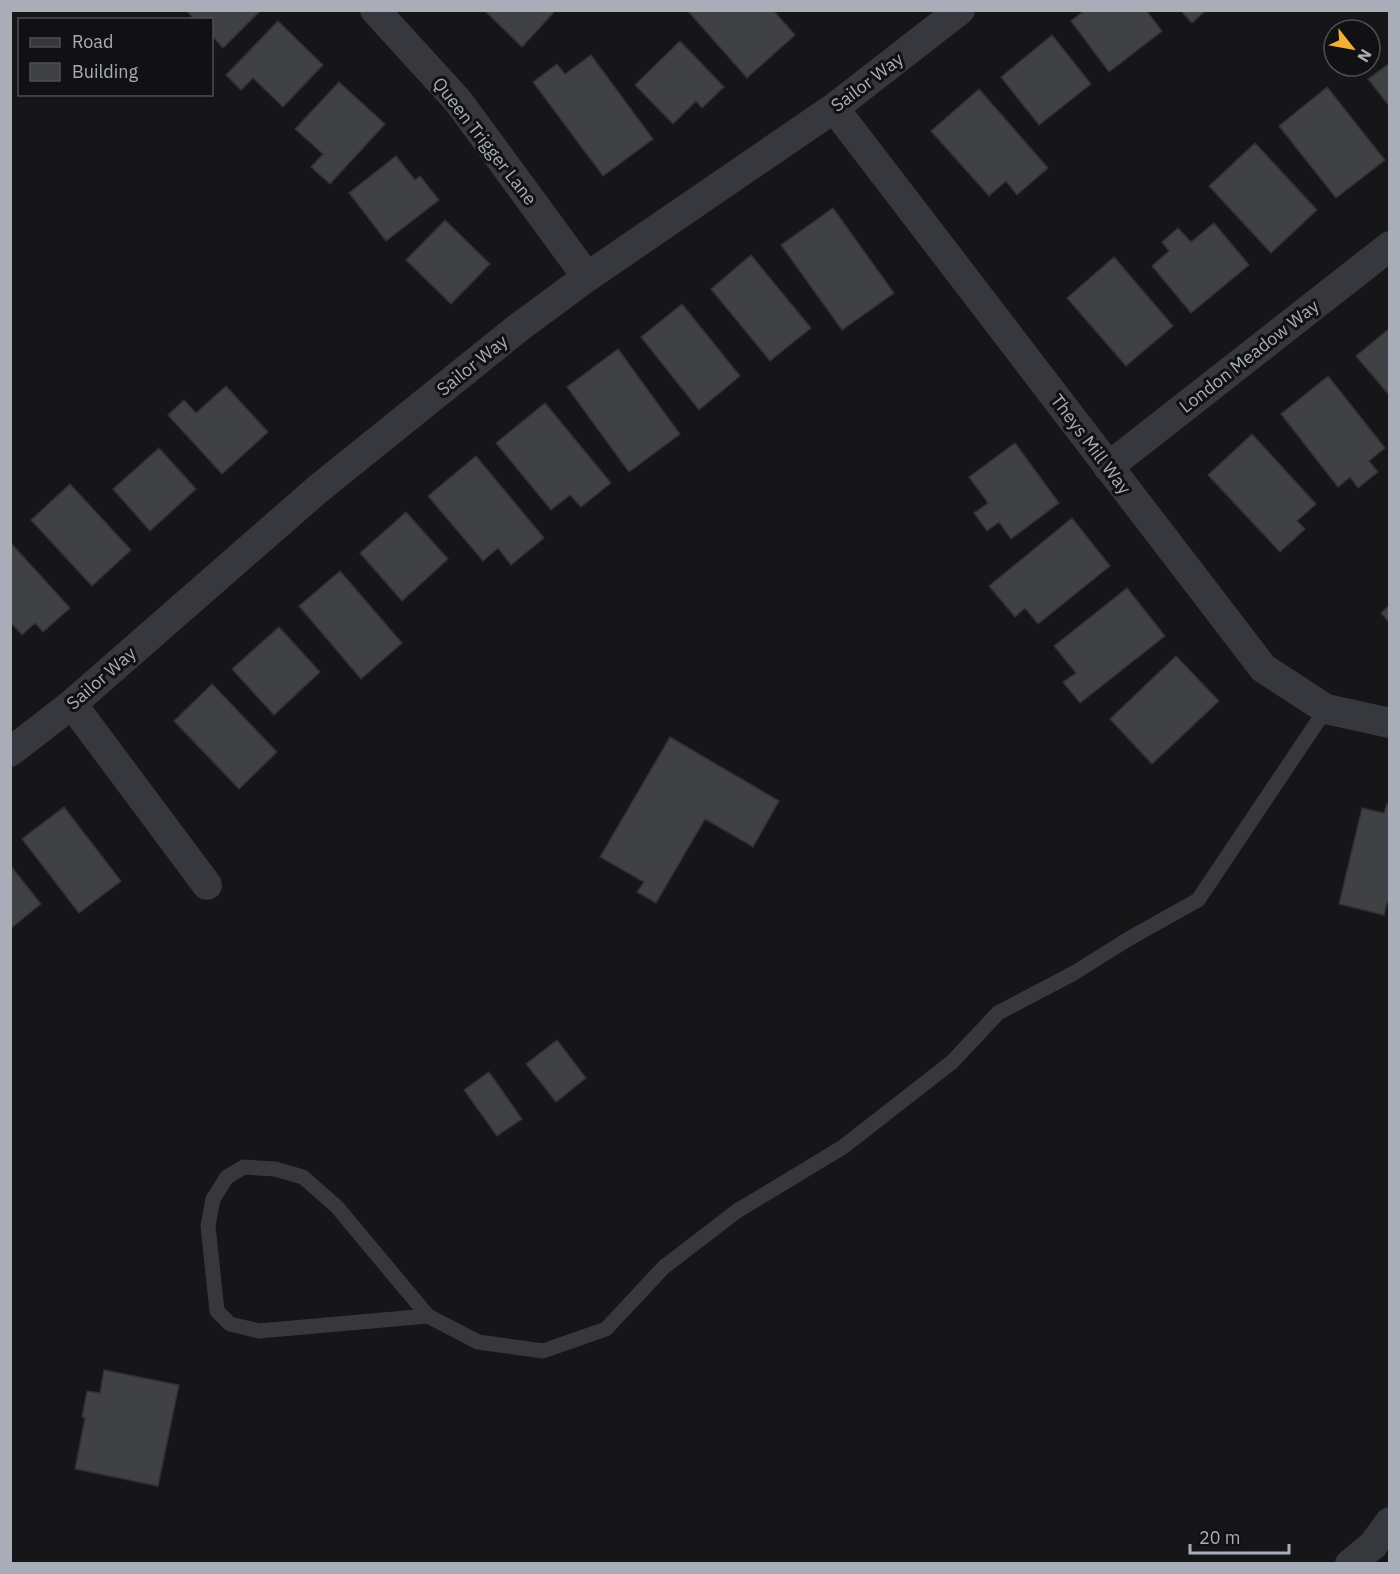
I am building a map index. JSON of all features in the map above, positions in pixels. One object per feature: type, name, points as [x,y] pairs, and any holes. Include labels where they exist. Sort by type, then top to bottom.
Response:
[{"type":"street","name":"Queen Trigger Lane","points":[[375,10],[458,101],[587,277]]},
{"type":"street","name":"Sailor Way","points":[[10,752],[72,704],[318,489],[518,328],[587,277],[834,108],[960,10]]},
{"type":"street","name":"Theys Mill Way","points":[[834,108],[1263,668],[1326,709],[1389,723]]},
{"type":"street","name":"London Meadow Way","points":[[1108,467],[1389,246]]},
{"type":"street","points":[[72,704],[207,885]]},
{"type":"street","points":[[1350,1563],[1373,1545],[1389,1522]]},
{"type":"lane","points":[[428,1316],[259,1331],[230,1324],[217,1311],[208,1226],[213,1199],[226,1177],[244,1167],[275,1169],[303,1177],[337,1207],[428,1316],[478,1342],[543,1351],[606,1329],[663,1267],[737,1211],[843,1147],[952,1062],[998,1013],[1074,973],[1198,900],[1326,709]]},
{"type":"building","points":[[186,10],[261,10],[223,48],[213,37],[213,18],[193,18]]},
{"type":"building","points":[[484,10],[556,10],[522,47]]},
{"type":"building","points":[[687,10],[773,10],[795,35],[747,78]]},
{"type":"building","points":[[1085,10],[1146,10],[1162,31],[1109,72],[1071,21]]},
{"type":"building","points":[[1180,10],[1206,10],[1192,23]]},
{"type":"building","points":[[278,21],[323,65],[283,107],[253,78],[241,90],[226,75]]},
{"type":"building","points":[[1052,35],[1091,84],[1039,125],[1001,77]]},
{"type":"building","points":[[680,41],[724,87],[702,108],[696,101],[673,124],[635,85]]},
{"type":"building","points":[[591,55],[653,139],[603,176],[533,82],[557,64],[565,74]]},
{"type":"building","points":[[1390,63],[1390,107],[1368,79],[1382,78],[1382,69]]},
{"type":"building","points":[[339,82],[385,124],[330,184],[311,167],[323,154],[295,129]]},
{"type":"building","points":[[1327,87],[1385,160],[1336,198],[1279,126]]},
{"type":"building","points":[[979,89],[1048,168],[1017,195],[1006,181],[989,196],[931,131]]},
{"type":"building","points":[[1255,143],[1317,210],[1271,253],[1209,186]]},
{"type":"building","points":[[396,156],[415,180],[420,176],[439,200],[386,241],[349,193]]},
{"type":"building","points":[[833,208],[894,293],[842,330],[781,245]]},
{"type":"building","points":[[445,220],[490,264],[451,304],[406,260]]},
{"type":"building","points":[[1214,223],[1249,265],[1191,313],[1152,266],[1169,251],[1162,242],[1178,228],[1191,242]]},
{"type":"building","points":[[751,255],[811,328],[770,361],[711,289]]},
{"type":"building","points":[[1114,257],[1173,326],[1126,366],[1067,298]]},
{"type":"building","points":[[682,304],[740,376],[699,410],[641,337]]},
{"type":"building","points":[[1390,328],[1390,396],[1356,356]]},
{"type":"building","points":[[618,349],[680,434],[629,472],[567,387]]},
{"type":"building","points":[[1328,376],[1385,448],[1369,461],[1378,472],[1358,488],[1350,477],[1338,487],[1281,414]]},
{"type":"building","points":[[226,386],[268,432],[222,474],[168,415],[184,400],[196,413]]},
{"type":"building","points":[[545,403],[611,483],[581,507],[570,495],[551,510],[496,443]]},
{"type":"building","points":[[1252,434],[1316,504],[1297,521],[1305,529],[1280,552],[1208,475]]},
{"type":"building","points":[[1015,443],[1059,503],[1011,539],[999,522],[987,531],[974,513],[988,503],[969,477]]},
{"type":"building","points":[[159,448],[196,489],[150,531],[113,489]]},
{"type":"building","points":[[476,456],[544,538],[511,565],[498,548],[483,561],[428,496]]},
{"type":"building","points":[[70,484],[131,550],[92,586],[31,520]]},
{"type":"building","points":[[406,512],[448,559],[402,601],[360,553]]},
{"type":"building","points":[[1072,518],[1110,566],[1038,624],[1025,608],[1015,617],[989,586]]},
{"type":"building","points":[[10,542],[70,608],[43,632],[35,623],[22,635],[10,622]]},
{"type":"building","points":[[340,571],[402,643],[361,679],[299,606]]},
{"type":"building","points":[[1127,588],[1165,636],[1080,703],[1063,682],[1076,673],[1054,646]]},
{"type":"building","points":[[1390,605],[1390,623],[1381,613]]},
{"type":"building","points":[[279,627],[320,672],[274,715],[232,669]]},
{"type":"building","points":[[1176,656],[1219,701],[1152,764],[1110,719]]},
{"type":"building","points":[[212,684],[277,752],[239,789],[174,721]]},
{"type":"building","points":[[670,737],[779,801],[753,847],[705,819],[656,903],[637,892],[644,882],[600,857]]},
{"type":"building","points":[[1387,804],[1390,804],[1390,904],[1387,903],[1384,915],[1339,904],[1362,808],[1384,813]]},
{"type":"building","points":[[64,807],[121,881],[79,913],[22,839]]},
{"type":"building","points":[[10,865],[41,904],[10,929]]},
{"type":"building","points":[[557,1040],[586,1078],[556,1102],[526,1064]]},
{"type":"building","points":[[489,1072],[522,1119],[497,1136],[464,1090]]},
{"type":"building","points":[[104,1370],[179,1385],[158,1486],[75,1469],[85,1418],[82,1417],[87,1391],[100,1393]]}]
